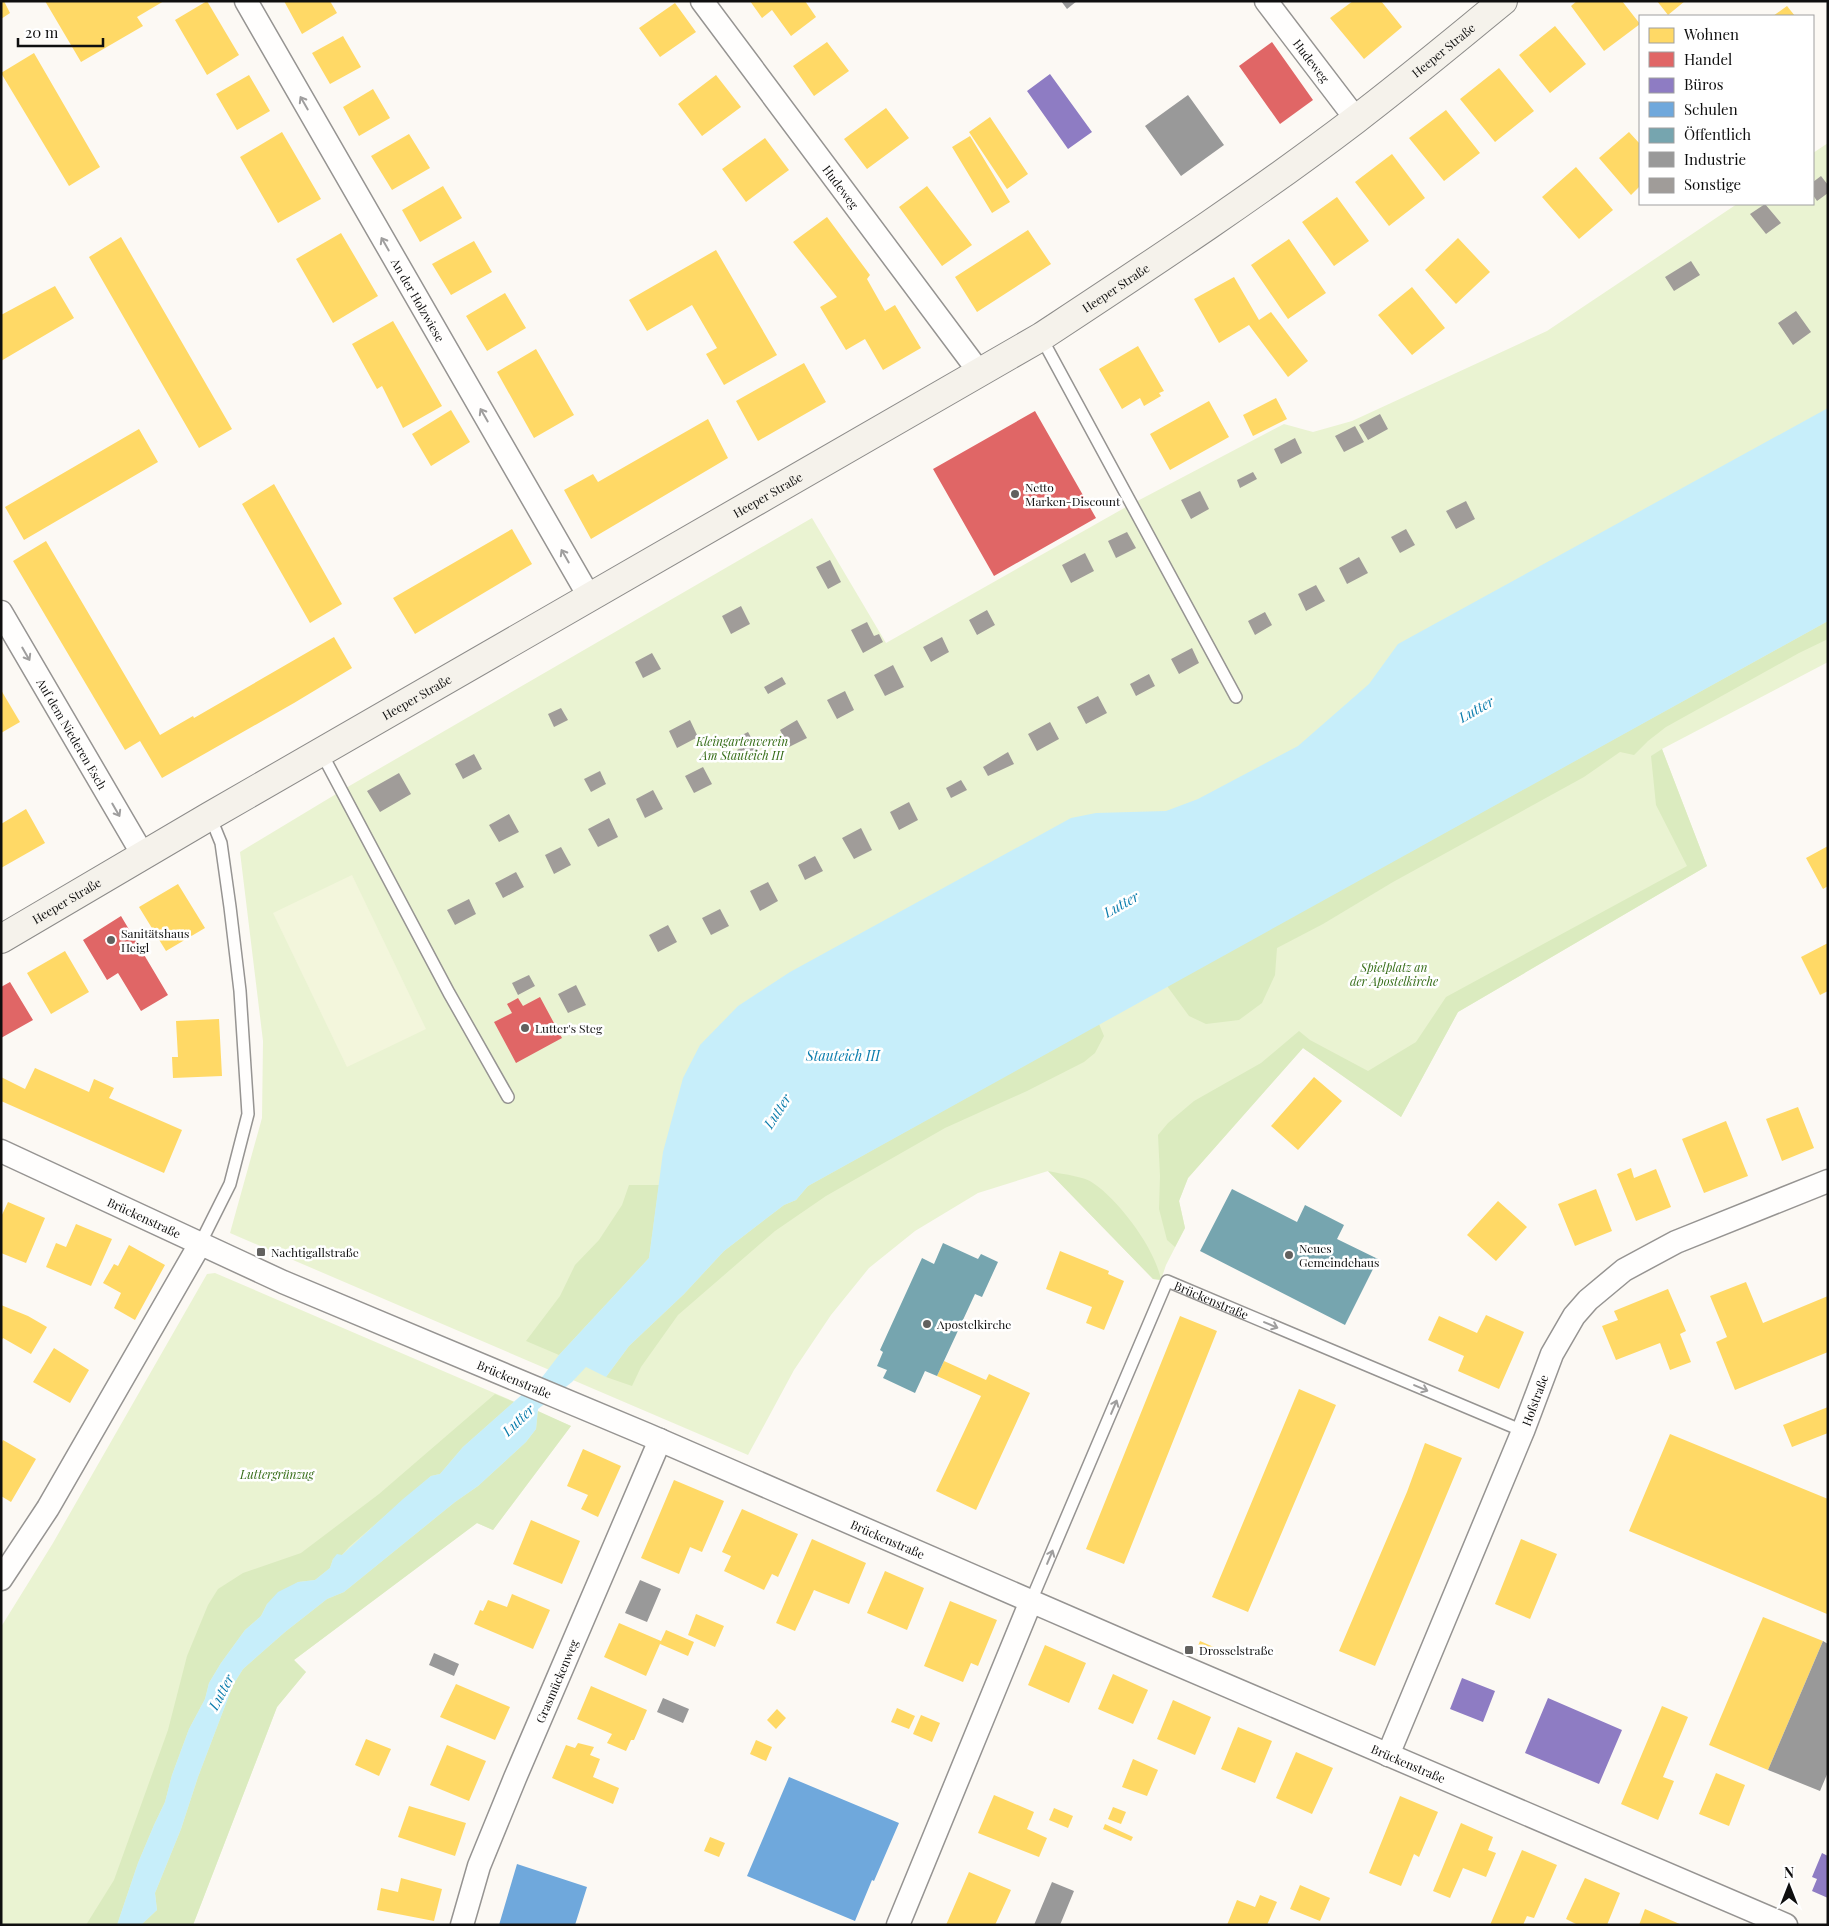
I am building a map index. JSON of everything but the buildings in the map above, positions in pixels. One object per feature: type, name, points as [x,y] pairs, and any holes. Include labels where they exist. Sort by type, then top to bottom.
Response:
[{"type":"main road","name":"Heeper Straße","points":[[1,939],[210,816],[1041,337],[1197,233],[1356,119],[1503,1]]},
{"type":"street","name":"An der Holzwiese","points":[[246,1],[590,598]]},
{"type":"street","name":"Hudeweg","points":[[702,1],[980,373]]},
{"type":"street","name":"Hudeweg","points":[[1266,1],[1356,119]]},
{"type":"street","name":"Auf dem Niederen Esch","points":[[1,612],[143,855]]},
{"type":"street","name":"Brückenstraße","points":[[1,1151],[283,1282],[660,1440],[1786,1925]]},
{"type":"street","name":"Hofstraße","points":[[1388,1755],[1552,1354],[1574,1316],[1588,1300],[1624,1270],[1676,1242],[1828,1181]]},
{"type":"street","points":[[1,1580],[9,1552],[48,1508],[200,1244]]},
{"type":"street","name":"Grasmückenweg","points":[[462,1925],[479,1866],[660,1440]]},
{"type":"street","points":[[898,1925],[1031,1601]]},
{"type":"lane","points":[[1041,337],[1236,697]]},
{"type":"lane","points":[[321,752],[449,993],[508,1097]]},
{"type":"lane","points":[[200,1244],[230,1184],[248,1114],[240,991],[230,908],[221,843],[210,816]]},
{"type":"lane","name":"Brückenstraße","points":[[1031,1601],[1167,1281],[1522,1431]]},
{"type":"green space","points":[[1828,143],[1828,662],[1662,749],[1707,866],[1458,1012],[1401,1117],[1303,1048],[1188,1178],[1179,1201],[1185,1228],[1166,1265],[1161,1280],[1153,1279],[1048,1171],[978,1193],[915,1231],[869,1268],[831,1315],[794,1370],[748,1455],[230,1233],[262,1118],[263,1041],[240,852],[351,785],[812,518],[886,643],[1126,507],[1284,424],[1313,432],[1352,421],[1547,331],[1736,205],[1814,205],[1814,152]]},
{"type":"green space","points":[[1828,621],[1828,639],[1799,653],[1666,727],[1634,755],[1620,752],[1584,777],[1277,948],[1275,975],[1262,1003],[1239,1020],[1206,1024],[1189,1016],[1167,986]]},
{"type":"green space","points":[[1662,749],[1707,866],[1458,1012],[1401,1117],[1303,1048],[1188,1178],[1179,1201],[1185,1228],[1175,1247],[1167,1240],[1159,1209],[1158,1135],[1168,1123],[1194,1101],[1261,1063],[1299,1031],[1310,1040],[1368,1071],[1416,1042],[1446,997],[1687,866],[1656,805],[1651,756]]},
{"type":"green space","points":[[352,875],[426,1029],[347,1067],[273,913]]},
{"type":"green space","points":[[1099,1024],[1104,1036],[1095,1053],[1084,1062],[1027,1091],[945,1128],[826,1196],[775,1231],[678,1315],[641,1367],[632,1386],[606,1377],[629,1346],[684,1294],[724,1251],[784,1205],[796,1200],[808,1186]]},
{"type":"green space","points":[[1048,1171],[1089,1181],[1114,1201],[1125,1213],[1144,1241],[1158,1268],[1161,1280],[1153,1279]]},
{"type":"green space","points":[[629,1185],[659,1185],[649,1258],[559,1355],[526,1341],[560,1296],[575,1265],[599,1240],[622,1205]]},
{"type":"green space","name":"Luttergrünzug","points":[[215,1273],[571,1426],[493,1530],[477,1523],[294,1660],[306,1672],[277,1707],[193,1925],[1,1925],[1,1627],[53,1543],[207,1274]]},
{"type":"green space","points":[[495,1394],[514,1402],[463,1447],[440,1474],[431,1476],[342,1555],[333,1559],[330,1568],[315,1580],[298,1582],[267,1604],[261,1616],[245,1630],[209,1683],[205,1699],[189,1729],[172,1775],[165,1802],[138,1863],[117,1925],[86,1925],[114,1880],[168,1730],[187,1656],[208,1605],[218,1589],[243,1573],[301,1553],[379,1494]]},
{"type":"green space","points":[[538,1411],[571,1426],[493,1530],[477,1523],[294,1660],[306,1672],[277,1707],[193,1925],[141,1925],[157,1910],[155,1893],[181,1829],[198,1777],[233,1685],[243,1669],[285,1632],[327,1599],[344,1592],[455,1502],[478,1486],[526,1442],[536,1429]]},
{"type":"water","name":"Stauteich III","points":[[1828,408],[1828,621],[808,1186],[796,1200],[784,1205],[724,1251],[684,1294],[629,1346],[606,1377],[586,1367],[572,1382],[538,1409],[536,1429],[526,1442],[478,1486],[455,1502],[344,1592],[327,1599],[285,1632],[243,1669],[233,1685],[198,1777],[181,1829],[155,1893],[157,1910],[141,1925],[117,1925],[138,1863],[165,1802],[172,1775],[189,1729],[205,1699],[209,1683],[245,1630],[261,1616],[267,1604],[278,1592],[298,1582],[315,1580],[330,1568],[337,1554],[342,1555],[431,1476],[440,1474],[463,1447],[543,1376],[559,1355],[649,1258],[663,1152],[683,1078],[700,1045],[738,1006],[790,972],[1071,818],[1096,813],[1166,811],[1198,799],[1298,746],[1369,684],[1398,644]]},
{"type":"place","name":"Netto Marken-Discount","points":[[1015,494]]},
{"type":"place","name":"Sanitätshaus Heigl","points":[[111,940]]},
{"type":"place","name":"Lutter's Steg","points":[[525,1028]]},
{"type":"place","name":"Nachtigallstraße","points":[[261,1252]]},
{"type":"place","name":"Neues Gemeindehaus","points":[[1289,1255]]},
{"type":"place","name":"Apostelkirche","points":[[927,1324]]},
{"type":"place","name":"Drosselstraße","points":[[1189,1650]]},
{"type":"water label","name":"Lutter","points":[[1476,709]]},
{"type":"water label","name":"Lutter","points":[[1121,904]]},
{"type":"water label","name":"Lutter","points":[[777,1111]]},
{"type":"water label","name":"Lutter","points":[[518,1420]]},
{"type":"water label","name":"Lutter","points":[[221,1692]]},
{"type":"park label","name":"Kleingartenverein Am Stauteich III","points":[[742,748]]},
{"type":"park label","name":"Spielplatz an der Apostelkirche","points":[[1394,974]]}]
